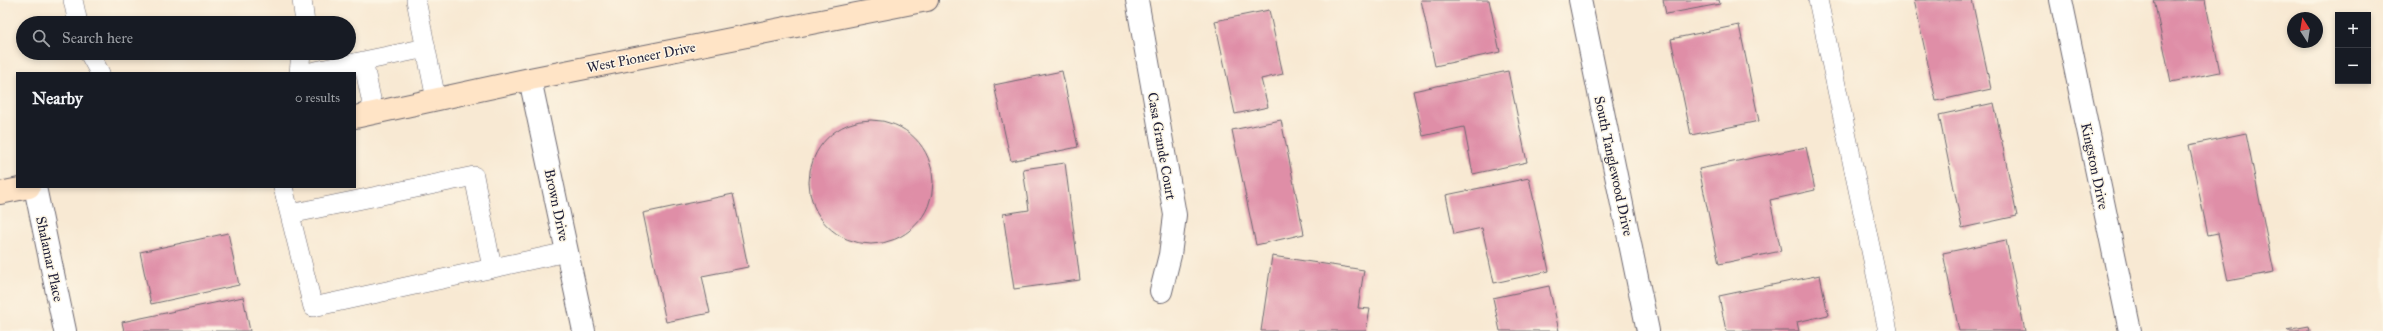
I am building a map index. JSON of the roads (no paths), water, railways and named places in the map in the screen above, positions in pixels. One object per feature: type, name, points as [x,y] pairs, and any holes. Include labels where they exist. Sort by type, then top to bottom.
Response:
[{"type":"main road","name":"West Pioneer Drive","points":[[365,115],[875,5],[927,0]]},
{"type":"main road","points":[[0,193],[24,188]]},
{"type":"street","name":"Casa Grande Court","points":[[1136,0],[1175,215],[1170,254],[1161,291]]},
{"type":"street","name":"South Tanglewood Drive","points":[[1580,0],[1648,331]]},
{"type":"street","name":"Kingston Drive","points":[[2061,0],[2130,331]]},
{"type":"street","name":"Brown Drive","points":[[530,79],[584,331]]},
{"type":"street","name":"Shalamar Place","points":[[35,188],[65,331]]},
{"type":"lane","points":[[72,0],[76,16]]},
{"type":"lane","points":[[302,0],[303,16]]},
{"type":"lane","points":[[416,0],[436,99]]},
{"type":"lane","points":[[1818,0],[1888,331]]},
{"type":"lane","points":[[311,72],[426,48]]},
{"type":"lane","points":[[93,60],[99,72]]},
{"type":"lane","points":[[300,72],[301,60]]},
{"type":"lane","points":[[363,61],[365,115]]},
{"type":"lane","points":[[290,214],[474,176],[492,268]]},
{"type":"lane","points":[[283,188],[313,307],[567,252]]}]
